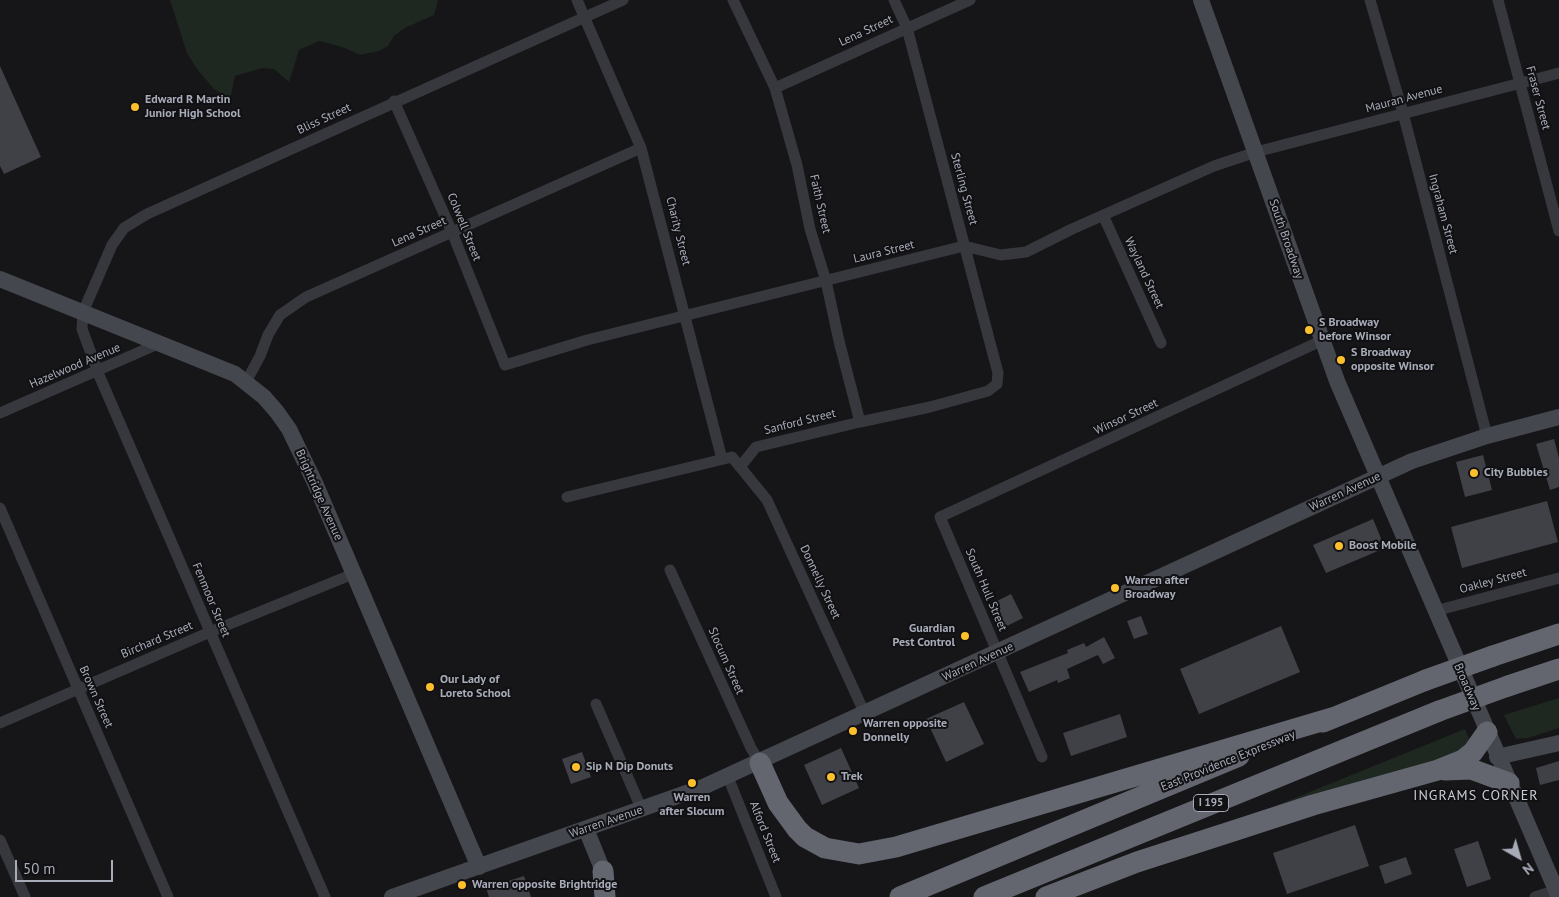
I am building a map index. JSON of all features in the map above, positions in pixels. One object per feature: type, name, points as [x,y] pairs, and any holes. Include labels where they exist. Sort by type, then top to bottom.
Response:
[{"type":"highway","name":"East Providence Expressway","points":[[900,897],[1426,680],[1559,634]]},
{"type":"highway","name":"I 195","points":[[984,897],[1439,711],[1559,669]]},
{"type":"highway","points":[[760,762],[784,813],[805,836],[836,851],[865,854],[896,847],[1335,717]]},
{"type":"highway","points":[[1046,897],[1137,862],[1211,838],[1320,803],[1438,770],[1463,760],[1474,752],[1487,732]]},
{"type":"highway","points":[[1438,770],[1471,769],[1509,783]]},
{"type":"highway","points":[[603,871],[605,897]]},
{"type":"main road","name":"South Broadway","points":[[1200,0],[1337,381],[1378,476]]},
{"type":"main road","name":"Brightridge Avenue","points":[[0,279],[235,374],[264,397],[289,429],[315,483],[479,867]]},
{"type":"main road","name":"Warren Avenue","points":[[392,897],[642,810],[728,777],[1378,476],[1430,454],[1559,417]]},
{"type":"main road","name":"Broadway","points":[[1378,476],[1557,893]]},
{"type":"main road","points":[[1497,757],[1559,743]]},
{"type":"main road","points":[[586,829],[603,871]]},
{"type":"street","name":"Charity Street","points":[[577,0],[642,148],[722,459]]},
{"type":"street","name":"Bliss Street","points":[[83,312],[112,245],[124,228],[146,214],[394,101],[623,0]]},
{"type":"street","name":"Faith Street","points":[[733,0],[775,88],[826,281],[860,422]]},
{"type":"street","name":"Sterling Street","points":[[894,0],[907,28],[998,373],[997,384],[994,388]]},
{"type":"street","name":"Lena Street","points":[[775,88],[970,0]]},
{"type":"street","name":"Ingraham Street","points":[[1370,0],[1403,114],[1488,436]]},
{"type":"street","name":"Fraser Street","points":[[1498,0],[1559,231]]},
{"type":"street","name":"Mauran Avenue","points":[[1256,152],[1559,73]]},
{"type":"street","name":"Colwell Street","points":[[394,101],[452,232],[505,365]]},
{"type":"street","name":"Lena Street","points":[[246,382],[260,356],[268,335],[280,315],[294,304],[642,148]]},
{"type":"street","name":"Laura Street","points":[[505,365],[587,340],[964,246],[1002,255],[1026,252],[1103,215],[1214,166],[1256,152]]},
{"type":"street","name":"Wayland Street","points":[[1103,215],[1161,342]]},
{"type":"street","name":"Fenmoor Street","points":[[83,312],[82,329],[98,372],[325,897]]},
{"type":"street","name":"Winsor Street","points":[[940,517],[1323,340]]},
{"type":"street","name":"Hazelwood Avenue","points":[[0,413],[98,372],[160,343]]},
{"type":"street","name":"Sanford Street","points":[[740,467],[756,447],[930,407],[994,388]]},
{"type":"street","points":[[567,496],[732,457],[740,467]]},
{"type":"street","name":"Donnelly Street","points":[[740,467],[767,500],[865,714]]},
{"type":"street","name":"Brown Street","points":[[0,508],[168,897]]},
{"type":"street","name":"South Hull Street","points":[[940,517],[1042,757]]},
{"type":"street","name":"Slocum Street","points":[[670,570],[751,748],[760,762]]},
{"type":"street","name":"Birchard Street","points":[[0,723],[210,632],[354,574]]},
{"type":"street","name":"Oakley Street","points":[[1435,611],[1559,578]]},
{"type":"street","points":[[596,704],[642,810]]},
{"type":"street","name":"Alford Street","points":[[728,777],[776,897]]},
{"type":"street","points":[[0,840],[25,897]]},
{"type":"street","points":[[603,871],[614,897]]},
{"type":"street","points":[[1535,897],[1557,893]]},
{"type":"shaded area","points":[[170,0],[438,0],[434,15],[405,28],[394,36],[388,46],[379,51],[360,55],[342,47],[319,41],[299,50],[289,82],[274,69],[262,68],[235,76],[230,99],[214,89],[197,69],[187,53]]},
{"type":"shaded area","points":[[1559,698],[1559,728],[1528,738],[1516,739],[1504,715]]},
{"type":"shaded area","points":[[1465,729],[1472,745],[1468,750],[1278,810],[1275,806]]},
{"type":"building","points":[[0,66],[41,157],[4,174],[0,166]]},
{"type":"building","points":[[1554,439],[1559,458],[1559,487],[1550,490],[1536,444]]},
{"type":"building","points":[[1483,455],[1492,490],[1465,497],[1456,462]]},
{"type":"building","points":[[1547,501],[1558,542],[1462,568],[1451,527]]},
{"type":"building","points":[[1373,519],[1385,548],[1326,573],[1313,545]]},
{"type":"building","points":[[1011,594],[1023,618],[1005,627],[993,603]]},
{"type":"building","points":[[1141,616],[1148,634],[1134,639],[1127,621]]},
{"type":"building","points":[[1281,626],[1300,672],[1199,714],[1180,669]]},
{"type":"building","points":[[1104,637],[1115,658],[1103,664],[1098,655],[1067,669],[1070,678],[1058,683],[1057,680],[1029,692],[1020,672],[1068,653],[1067,650],[1084,643],[1086,647]]},
{"type":"building","points":[[964,702],[984,744],[946,762],[926,719]]},
{"type":"building","points":[[1120,714],[1127,737],[1071,756],[1063,733]]},
{"type":"building","name":"Trek","points":[[841,748],[859,788],[822,805],[804,765]]},
{"type":"building","points":[[582,752],[591,777],[571,784],[562,759]]},
{"type":"building","points":[[1559,761],[1559,780],[1540,785],[1536,768]]},
{"type":"building","points":[[1355,825],[1369,866],[1287,894],[1273,853]]},
{"type":"building","points":[[1478,841],[1491,879],[1467,887],[1454,849]]},
{"type":"building","points":[[1406,857],[1412,874],[1385,884],[1379,866]]},
{"type":"building","points":[[524,876],[531,897],[489,897],[486,888]]},
{"type":"place","name":"Edward R Martin Junior High School","points":[[135,107]]},
{"type":"place","name":"S Broadway before Winsor","points":[[1309,330]]},
{"type":"place","name":"S Broadway opposite Winsor","points":[[1341,360]]},
{"type":"place","name":"City Bubbles","points":[[1474,473]]},
{"type":"place","name":"Boost Mobile","points":[[1339,546]]},
{"type":"place","name":"Warren after Broadway","points":[[1115,588]]},
{"type":"place","name":"Guardian Pest Control","points":[[965,636]]},
{"type":"place","name":"Our Lady of Loreto School","points":[[430,687]]},
{"type":"place","name":"Warren opposite Donnelly","points":[[853,731]]},
{"type":"place","name":"Sip N Dip Donuts","points":[[576,767]]},
{"type":"place","name":"Trek","points":[[831,777]]},
{"type":"place","name":"Warren after Slocum","points":[[692,783]]},
{"type":"place","name":"Warren opposite Brightridge","points":[[462,885]]},
{"type":"district","name":"INGRAMS CORNER","points":[[1476,796]]}]
